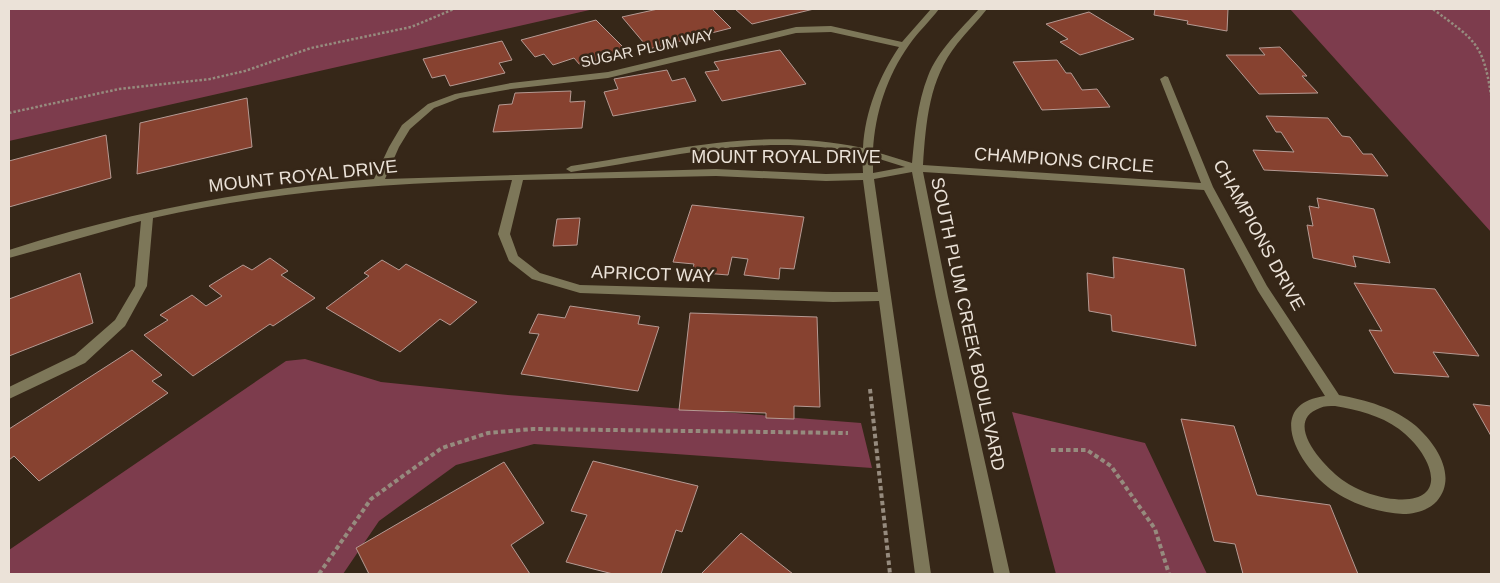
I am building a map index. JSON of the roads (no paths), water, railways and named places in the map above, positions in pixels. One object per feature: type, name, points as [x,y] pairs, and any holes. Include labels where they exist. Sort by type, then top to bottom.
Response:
[{"type":"street","points":[[923,574],[883,296],[868,177],[867,151],[878,92],[904,45],[936,9]]},
{"type":"street","name":"SOUTH PLUM CREEK BOULEVARD","points":[[984,9],[952,44],[933,75],[922,114],[917,168],[942,297],[1002,574]]},
{"type":"street","name":"SUGAR PLUM WAY","points":[[378,183],[394,147],[406,127],[431,106],[458,96],[511,86],[608,75],[796,30],[831,30],[904,45]]},
{"type":"street","name":"CHAMPIONS DRIVE","points":[[1165,79],[1208,187],[1262,288],[1335,400]]},
{"type":"street","name":"MOUNT ROYAL DRIVE","points":[[518,177],[599,165],[685,149],[733,143],[774,142],[830,145],[867,151],[917,168]]},
{"type":"street","name":"MOUNT ROYAL DRIVE","points":[[9,254],[148,216],[215,202],[277,192],[378,183],[518,177],[730,173],[868,177],[896,175],[917,168]]},
{"type":"street","name":"CHAMPIONS CIRCLE","points":[[917,168],[1208,187]]},
{"type":"street","name":"APRICOT WAY","points":[[518,177],[504,234],[513,258],[536,276],[580,289],[833,297],[883,296]]},
{"type":"street","points":[[9,393],[80,359],[120,323],[141,286],[148,216]]},
{"type":"street","points":[[1335,400],[1358,403],[1381,412],[1404,425],[1422,442],[1435,461],[1440,479],[1436,494],[1422,504],[1407,508],[1383,505],[1357,497],[1328,477],[1311,462],[1300,443],[1298,426],[1304,412],[1316,403],[1335,400]]}]
